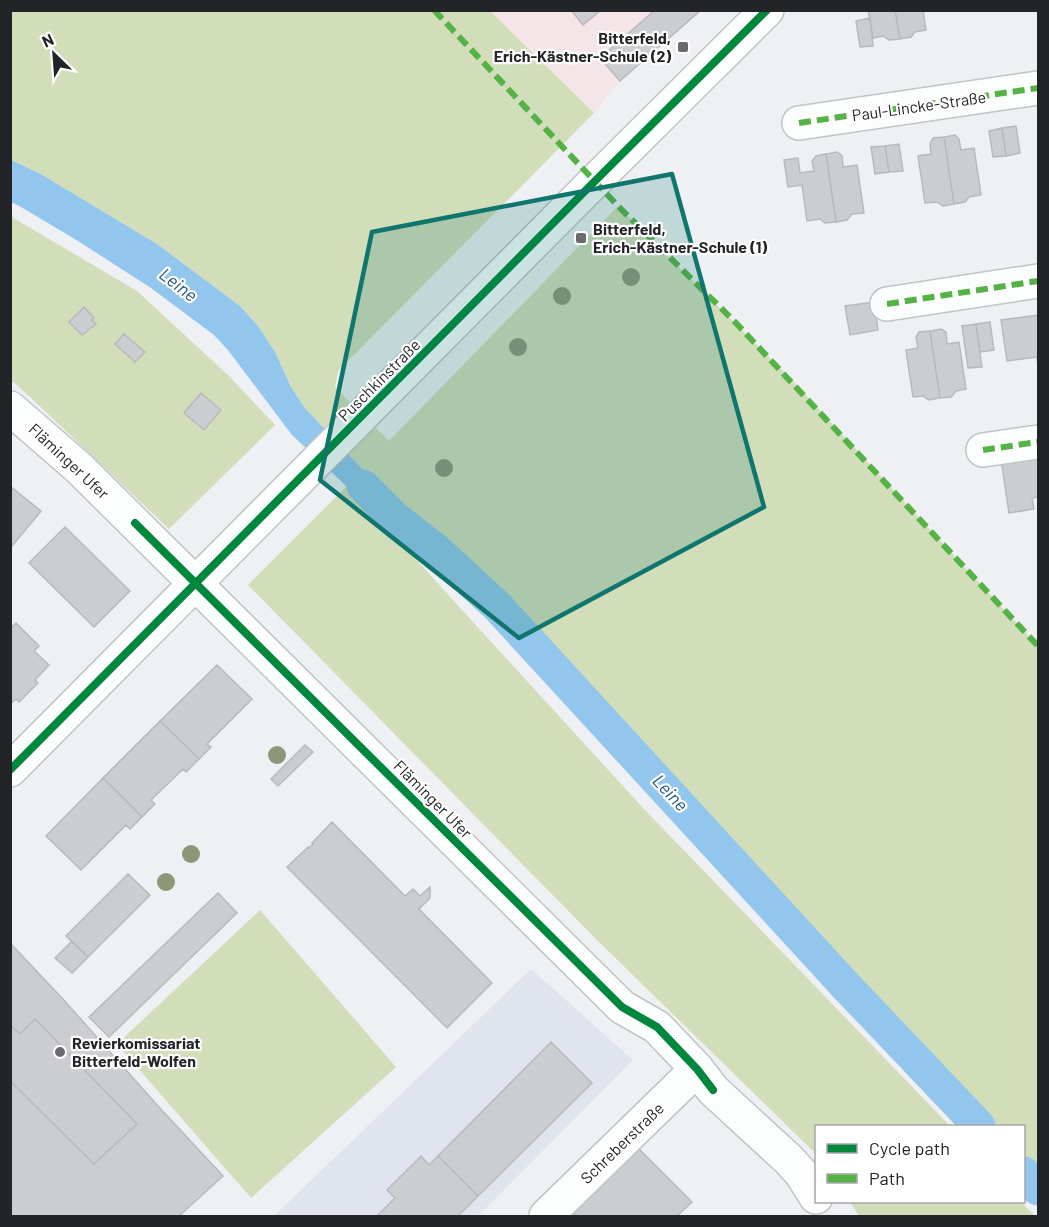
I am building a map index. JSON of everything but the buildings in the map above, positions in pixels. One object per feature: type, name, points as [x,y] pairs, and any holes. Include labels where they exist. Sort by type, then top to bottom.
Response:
[{"type":"street","name":"Puschkinstraße","points":[[10,770],[767,10]]},
{"type":"street","name":"Paul-Lincke-Straße","points":[[799,123],[1038,88]]},
{"type":"street","points":[[887,304],[1038,281]]},
{"type":"street","name":"Fläminger Ufer","points":[[10,408],[79,468],[622,1007],[657,1027],[698,1069],[713,1090],[788,1159],[801,1173],[815,1195]]},
{"type":"street","points":[[983,450],[1038,442]]},
{"type":"street","name":"Schreberstraße","points":[[546,1216],[698,1069]]},
{"type":"street","points":[[820,1203],[828,1216]]},
{"type":"highlighted area","points":[[672,174],[764,507],[519,638],[320,480],[372,232]]},
{"type":"shaded area","points":[[490,11],[701,11],[620,81],[594,113]]},
{"type":"shaded area","points":[[531,969],[633,1060],[478,1216],[274,1216]]},
{"type":"green space","points":[[11,11],[490,11],[594,113],[338,371],[335,387],[389,441],[618,206],[788,376],[1038,646],[1038,1189],[1025,1174],[1025,1125],[978,1125],[304,407],[291,387],[275,352],[258,326],[240,306],[157,244],[39,173],[11,160]]},
{"type":"green space","points":[[10,216],[137,291],[230,377],[275,425],[169,529],[11,380]]},
{"type":"green space","points":[[348,485],[643,808],[949,1125],[815,1125],[815,1153],[596,939],[248,585]]},
{"type":"green space","points":[[260,910],[396,1067],[251,1198],[117,1044]]},
{"type":"green space","points":[[851,1203],[1022,1203],[1035,1216],[859,1216]]},
{"type":"water","points":[[11,160],[39,173],[157,244],[240,306],[258,326],[275,352],[291,387],[304,407],[364,471],[403,508],[385,525],[292,435],[228,350],[214,335],[151,288],[78,241],[11,202]]},
{"type":"waterway","name":"Leine","points":[[363,486],[394,517],[435,549],[497,606],[844,984],[978,1125]]},
{"type":"waterway","name":"Leine","points":[[1025,1174],[1038,1189]]},
{"type":"marked path","points":[[434,10],[618,206],[735,322],[1038,646]]},
{"type":"marked path","points":[[799,123],[1038,88]]},
{"type":"marked path","points":[[887,304],[1038,281]]},
{"type":"marked path","points":[[983,450],[1038,442]]},
{"type":"cycle path","points":[[10,770],[767,10]]},
{"type":"cycle path","points":[[135,523],[622,1007],[657,1027],[697,1069],[713,1090]]},
{"type":"place","name":"Bitterfeld, Erich-Kästner-Schule (2)","points":[[683,47]]},
{"type":"place","name":"Bitterfeld, Erich-Kästner-Schule (1)","points":[[581,238]]},
{"type":"place","name":"Revierkomissariat Bitterfeld-Wolfen","points":[[60,1052]]}]
